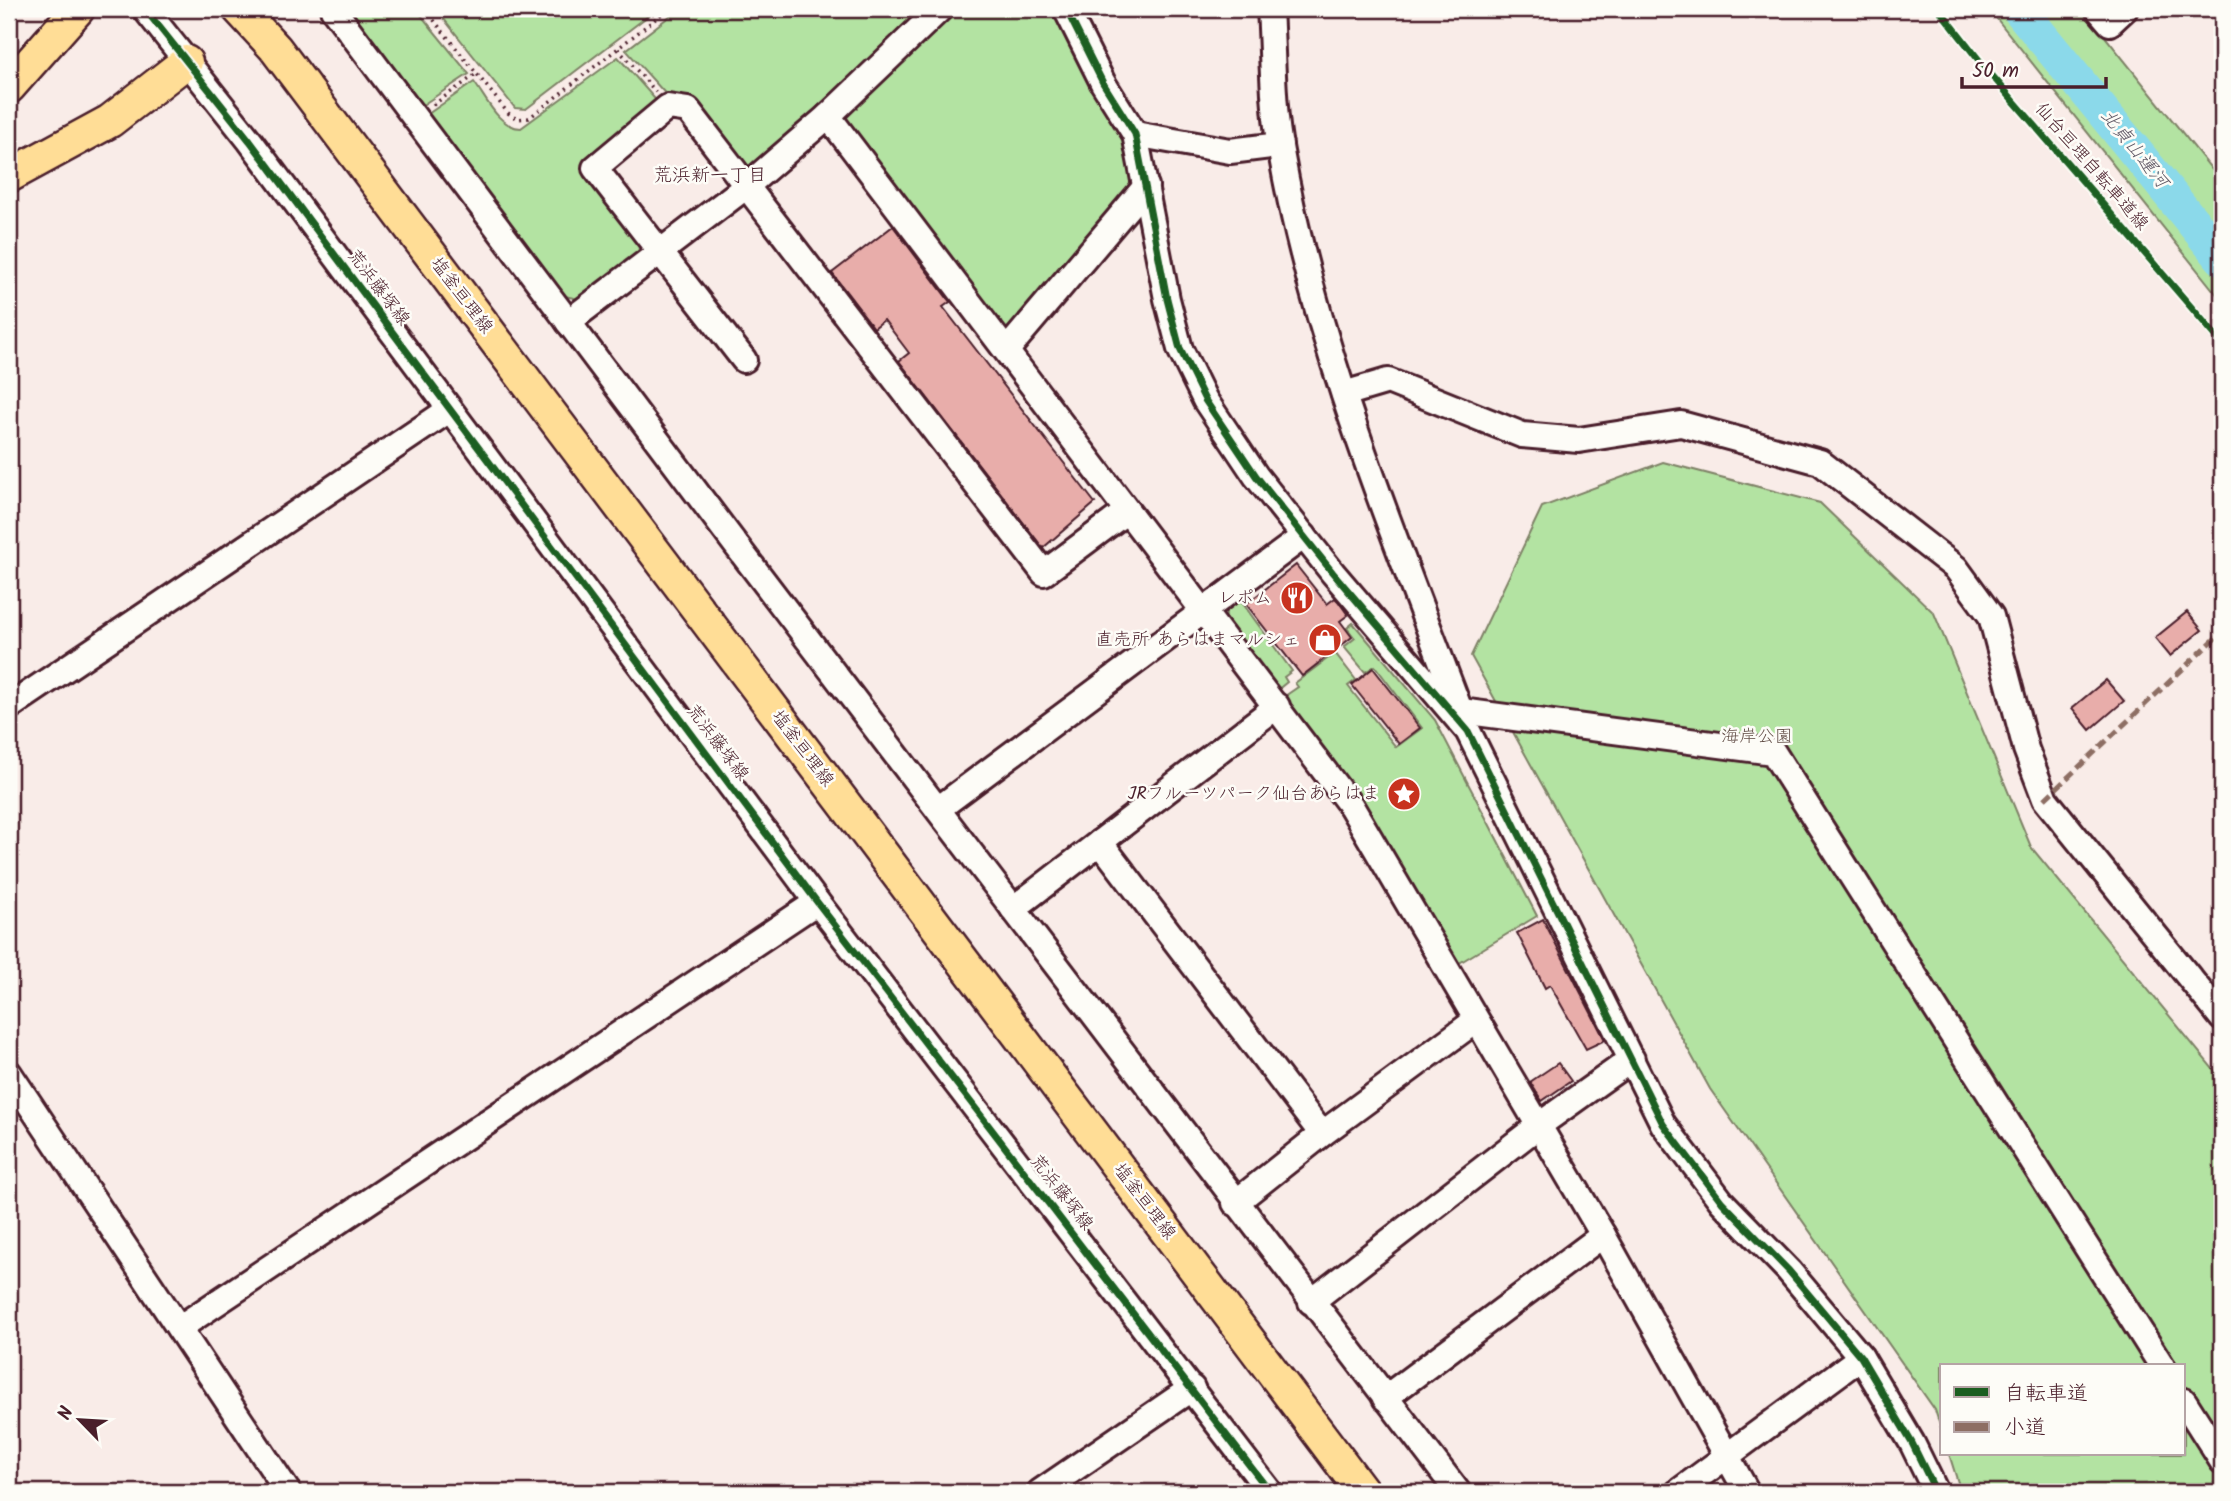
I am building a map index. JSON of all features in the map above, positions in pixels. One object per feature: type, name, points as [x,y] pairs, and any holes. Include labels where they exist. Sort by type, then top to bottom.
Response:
[{"type":"main road","points":[[9,87],[78,9]]},
{"type":"main road","name":"塩釜亘理線","points":[[239,9],[283,60],[1363,1492]]},
{"type":"main road","points":[[9,176],[110,121],[186,62]]},
{"type":"street","name":"荒浜藤塚線","points":[[145,9],[250,141],[817,902],[1270,1492]]},
{"type":"street","points":[[333,9],[1235,1203],[1458,1492]]},
{"type":"street","points":[[568,322],[748,185],[828,116],[940,9]]},
{"type":"street","points":[[1066,9],[1103,83],[1135,134],[1167,299],[1180,349],[1225,433],[1304,536],[1464,721],[1773,752],[2161,1364]]},
{"type":"street","points":[[1270,9],[1280,145],[1312,296],[1344,394],[1464,721],[1504,808],[1663,1124],[1723,1202],[1789,1272],[1861,1357],[1912,1443],[1936,1492]]},
{"type":"street","points":[[2098,9],[2110,23],[2125,9]]},
{"type":"street","points":[[744,360],[595,169],[668,107],[688,110],[1044,573],[1127,511]]},
{"type":"street","points":[[828,116],[1351,806],[1603,1235],[1747,1492]]},
{"type":"street","points":[[1135,134],[1230,151],[1280,145]]},
{"type":"street","points":[[1007,350],[1146,186]]},
{"type":"street","points":[[1344,394],[1388,381],[1522,435],[1579,440],[1681,424],[1820,462],[1956,568],[1992,616],[2026,749],[2045,799],[2222,1018]]},
{"type":"street","points":[[9,707],[449,410]]},
{"type":"street","points":[[938,809],[1304,536]]},
{"type":"street","points":[[1013,909],[1277,706]]},
{"type":"street","points":[[1100,842],[1322,1133]]},
{"type":"street","points":[[179,1328],[817,902]]},
{"type":"street","points":[[1235,1203],[1322,1133],[1475,1021]]},
{"type":"street","points":[[1311,1302],[1538,1126],[1632,1059]]},
{"type":"street","points":[[9,1073],[288,1492]]},
{"type":"street","points":[[1385,1398],[1603,1235]]},
{"type":"street","points":[[1678,1492],[1861,1357]]},
{"type":"street","points":[[1040,1492],[1192,1388]]},
{"type":"street","points":[[2186,1404],[2222,1461]]},
{"type":"path","points":[[425,9],[508,113],[517,120],[529,118],[668,9]]},
{"type":"path","points":[[618,49],[663,101]]},
{"type":"path","points":[[423,112],[478,73]]},
{"type":"green space","points":[[348,9],[416,9],[469,74],[421,106]]},
{"type":"green space","points":[[436,9],[657,9],[526,109],[515,108]]},
{"type":"green space","points":[[679,9],[931,9],[754,167],[740,166],[671,100],[626,50]]},
{"type":"green space","points":[[953,9],[1057,9],[1122,128],[1134,176],[1112,213],[1012,336],[997,336],[840,113]]},
{"type":"green space","points":[[1989,9],[2083,9],[2222,182],[2222,301]]},
{"type":"green space","points":[[618,57],[662,107],[584,167],[640,240],[638,254],[578,299],[565,296],[428,114],[474,82],[500,118],[513,127],[521,128]]},
{"type":"green space","name":"海岸公園","points":[[1663,462],[1820,503],[1934,613],[2031,847],[2222,1080],[2222,1492],[1961,1492],[1950,1456],[2186,1456],[2186,1364],[1940,1364],[1940,1426],[1935,1410],[1710,1089],[1471,656],[1542,507]]},
{"type":"green space","points":[[1238,597],[1292,671],[1284,677],[1287,682],[1276,691],[1227,626],[1225,607]]},
{"type":"green space","points":[[1353,623],[1435,720],[1537,916],[1456,965],[1282,698],[1298,687],[1295,683],[1335,653],[1356,680],[1348,686],[1396,747],[1422,728],[1375,666],[1365,672],[1344,647],[1355,638],[1347,628]]},
{"type":"building","points":[[893,226],[950,302],[943,307],[1095,503],[1043,548],[899,361],[909,353],[884,320],[874,328],[832,273]]},
{"type":"building","points":[[1296,565],[1327,604],[1335,598],[1338,601],[1348,615],[1340,621],[1352,637],[1302,676],[1246,604]]},
{"type":"building","points":[[2187,612],[2202,630],[2170,656],[2155,638]]},
{"type":"building","points":[[1373,668],[1420,728],[1399,744],[1352,685]]},
{"type":"building","points":[[2106,680],[2124,701],[2090,730],[2072,708]]},
{"type":"building","points":[[1543,919],[1605,1040],[1586,1049],[1550,985],[1545,988],[1517,933]]},
{"type":"building","points":[[1558,1063],[1571,1081],[1542,1101],[1530,1082]]},
{"type":"waterway","name":"北貞山運河","points":[[2019,9],[2222,258]]},
{"type":"marked path","points":[[2045,799],[2222,632]]},
{"type":"cycle path","points":[[145,9],[250,141],[817,902],[1270,1492]]},
{"type":"cycle path","points":[[1066,9],[1103,83],[1135,134],[1167,299],[1180,349],[1205,400],[1256,476],[1333,573],[1468,731],[1663,1124],[1722,1202],[1789,1271],[1861,1357],[1912,1443],[1936,1492]]},
{"type":"cycle path","name":"仙台亘理自転車道線","points":[[1939,9],[1982,64],[2222,343]]},
{"type":"place","name":"レポム","points":[[1297,598]]},
{"type":"place","name":"直売所 あらはまマルシェ","points":[[1325,640]]},
{"type":"place","name":"JRフルーツパーク仙台あらはま","points":[[1404,794]]},
{"type":"district","name":"荒浜新一丁目","points":[[710,176]]}]
